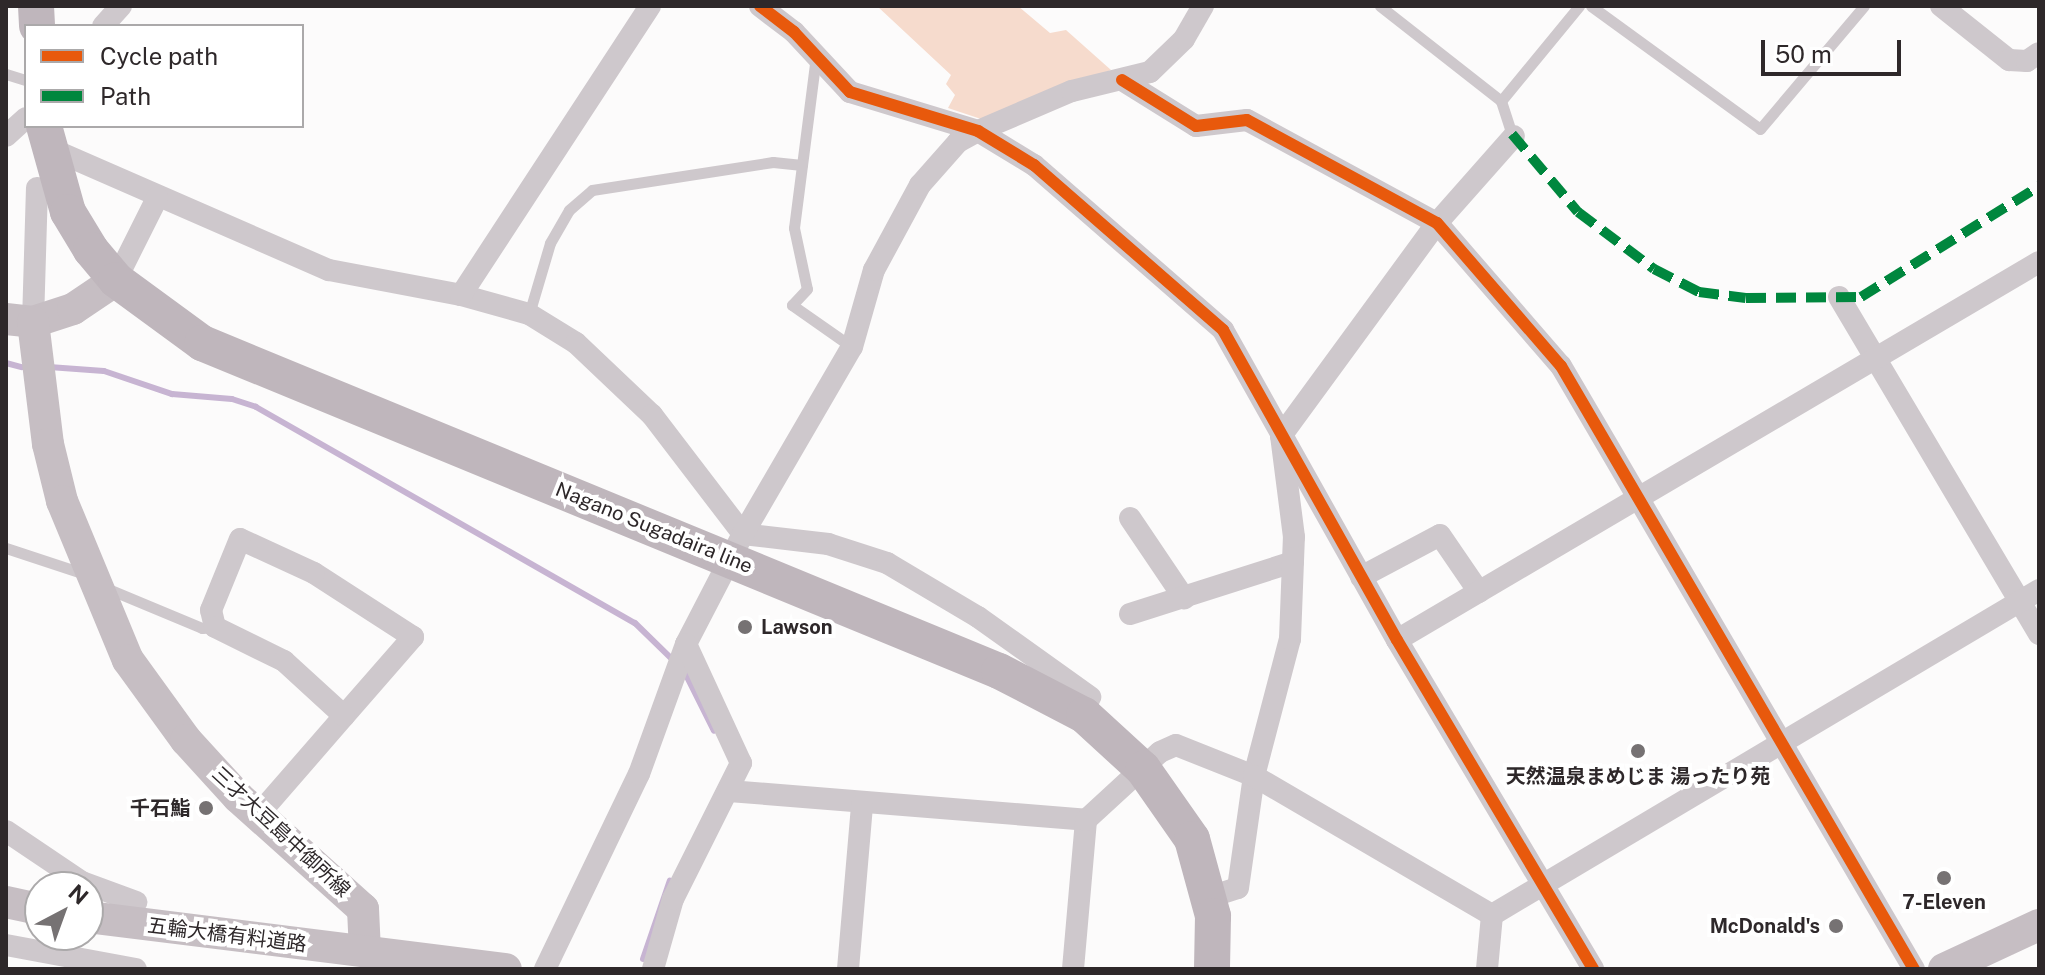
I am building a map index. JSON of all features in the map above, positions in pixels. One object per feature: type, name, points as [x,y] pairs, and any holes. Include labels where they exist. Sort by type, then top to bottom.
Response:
[{"type":"main road","name":"Nagano Sugadaira line","points":[[54,140],[68,212],[116,280],[202,343],[737,546],[1049,694],[1113,737],[1143,769],[1192,839],[1210,897],[1212,969]]},
{"type":"main road","points":[[20,321],[73,309],[116,280]]},
{"type":"main road","name":"三才大豆島中御所線","points":[[20,321],[48,444],[92,579],[128,660],[186,740],[258,815],[363,909],[361,963]]},
{"type":"main road","name":"五輪大橋有料道路","points":[[104,920],[361,963]]},
{"type":"main road","points":[[1944,969],[2039,925]]},
{"type":"main road","points":[[361,963],[506,969]]},
{"type":"street","points":[[105,24],[121,6]]},
{"type":"street","points":[[461,295],[650,6]]},
{"type":"street","points":[[760,6],[816,56],[850,92],[978,131],[1034,165],[1223,330],[1397,640],[1593,969]]},
{"type":"street","points":[[545,969],[639,774],[681,656],[737,546],[852,347],[874,270],[896,227],[936,165],[978,131],[1072,91],[1150,72],[1184,39],[1203,6]]},
{"type":"street","points":[[1945,7],[2009,60],[2027,61],[2039,53]]},
{"type":"street","points":[[1122,80],[1196,126],[1247,120],[1437,223],[1561,366],[1914,969]]},
{"type":"street","points":[[6,136],[24,120]]},
{"type":"street","points":[[1210,897],[1238,888],[1254,776],[1290,639],[1293,562],[1281,436],[1437,223],[1513,135]]},
{"type":"street","points":[[54,140],[157,198],[329,270],[461,295],[529,314],[576,343],[652,415],[737,546]]},
{"type":"street","points":[[20,321],[37,188]]},
{"type":"street","points":[[116,280],[157,198]]},
{"type":"street","points":[[1397,640],[2039,262]]},
{"type":"street","points":[[1839,297],[2029,596],[2039,634]]},
{"type":"street","points":[[1130,518],[1184,598]]},
{"type":"street","points":[[1361,577],[1440,535],[1479,592]]},
{"type":"street","points":[[258,815],[413,637],[314,573],[240,539],[211,610],[215,627],[284,661],[344,716]]},
{"type":"street","points":[[737,546],[828,544],[887,563],[978,617],[1090,697]]},
{"type":"street","points":[[1130,614],[1293,562]]},
{"type":"street","points":[[1492,915],[2029,596]]},
{"type":"street","points":[[653,969],[673,899],[741,763],[681,656]]},
{"type":"street","points":[[1073,969],[1086,820],[1143,769],[1176,745],[1254,776],[1492,915]]},
{"type":"street","points":[[729,791],[862,805],[1086,820]]},
{"type":"street","points":[[848,969],[862,805]]},
{"type":"street","points":[[6,831],[82,882],[136,902]]},
{"type":"street","points":[[1487,969],[1492,915]]},
{"type":"street","points":[[6,945],[136,969]]},
{"type":"lane","points":[[1380,6],[1501,101],[1513,135]]},
{"type":"lane","points":[[1501,101],[1579,6]]},
{"type":"lane","points":[[1591,6],[1760,129],[1864,6]]},
{"type":"lane","points":[[816,56],[794,228],[807,289],[792,305],[852,347]]},
{"type":"lane","points":[[529,314],[550,243],[569,210],[592,190],[773,162],[802,165]]},
{"type":"lane","points":[[6,548],[92,579],[202,628],[215,627]]},
{"type":"shaded area","points":[[877,6],[1018,6],[1050,33],[1066,30],[1111,70],[984,120],[948,108],[955,95],[946,84],[951,75]]},
{"type":"waterway","points":[[6,363],[21,367]]},
{"type":"waterway","points":[[49,367],[104,371],[172,394],[232,399],[256,407],[635,623],[675,662]]},
{"type":"waterway","points":[[683,669],[714,731]]},
{"type":"waterway","points":[[643,959],[670,880]]},
{"type":"marked path","points":[[1512,134],[1578,212],[1654,269],[1699,292],[1746,298],[1861,297],[2039,186]]},
{"type":"cycle path","points":[[760,6],[794,32],[850,92],[978,131],[1034,165],[1223,330],[1397,640],[1593,969]]},
{"type":"cycle path","points":[[1122,80],[1196,126],[1247,120],[1437,223],[1561,366],[1914,969]]},
{"type":"place","name":"Lawson","points":[[745,627]]},
{"type":"place","name":"天然温泉まめじま 湯ったり苑","points":[[1638,751]]},
{"type":"place","name":"千石鮨","points":[[206,808]]},
{"type":"place","name":"7-Eleven","points":[[1944,878]]},
{"type":"place","name":"McDonald's","points":[[1836,926]]}]
